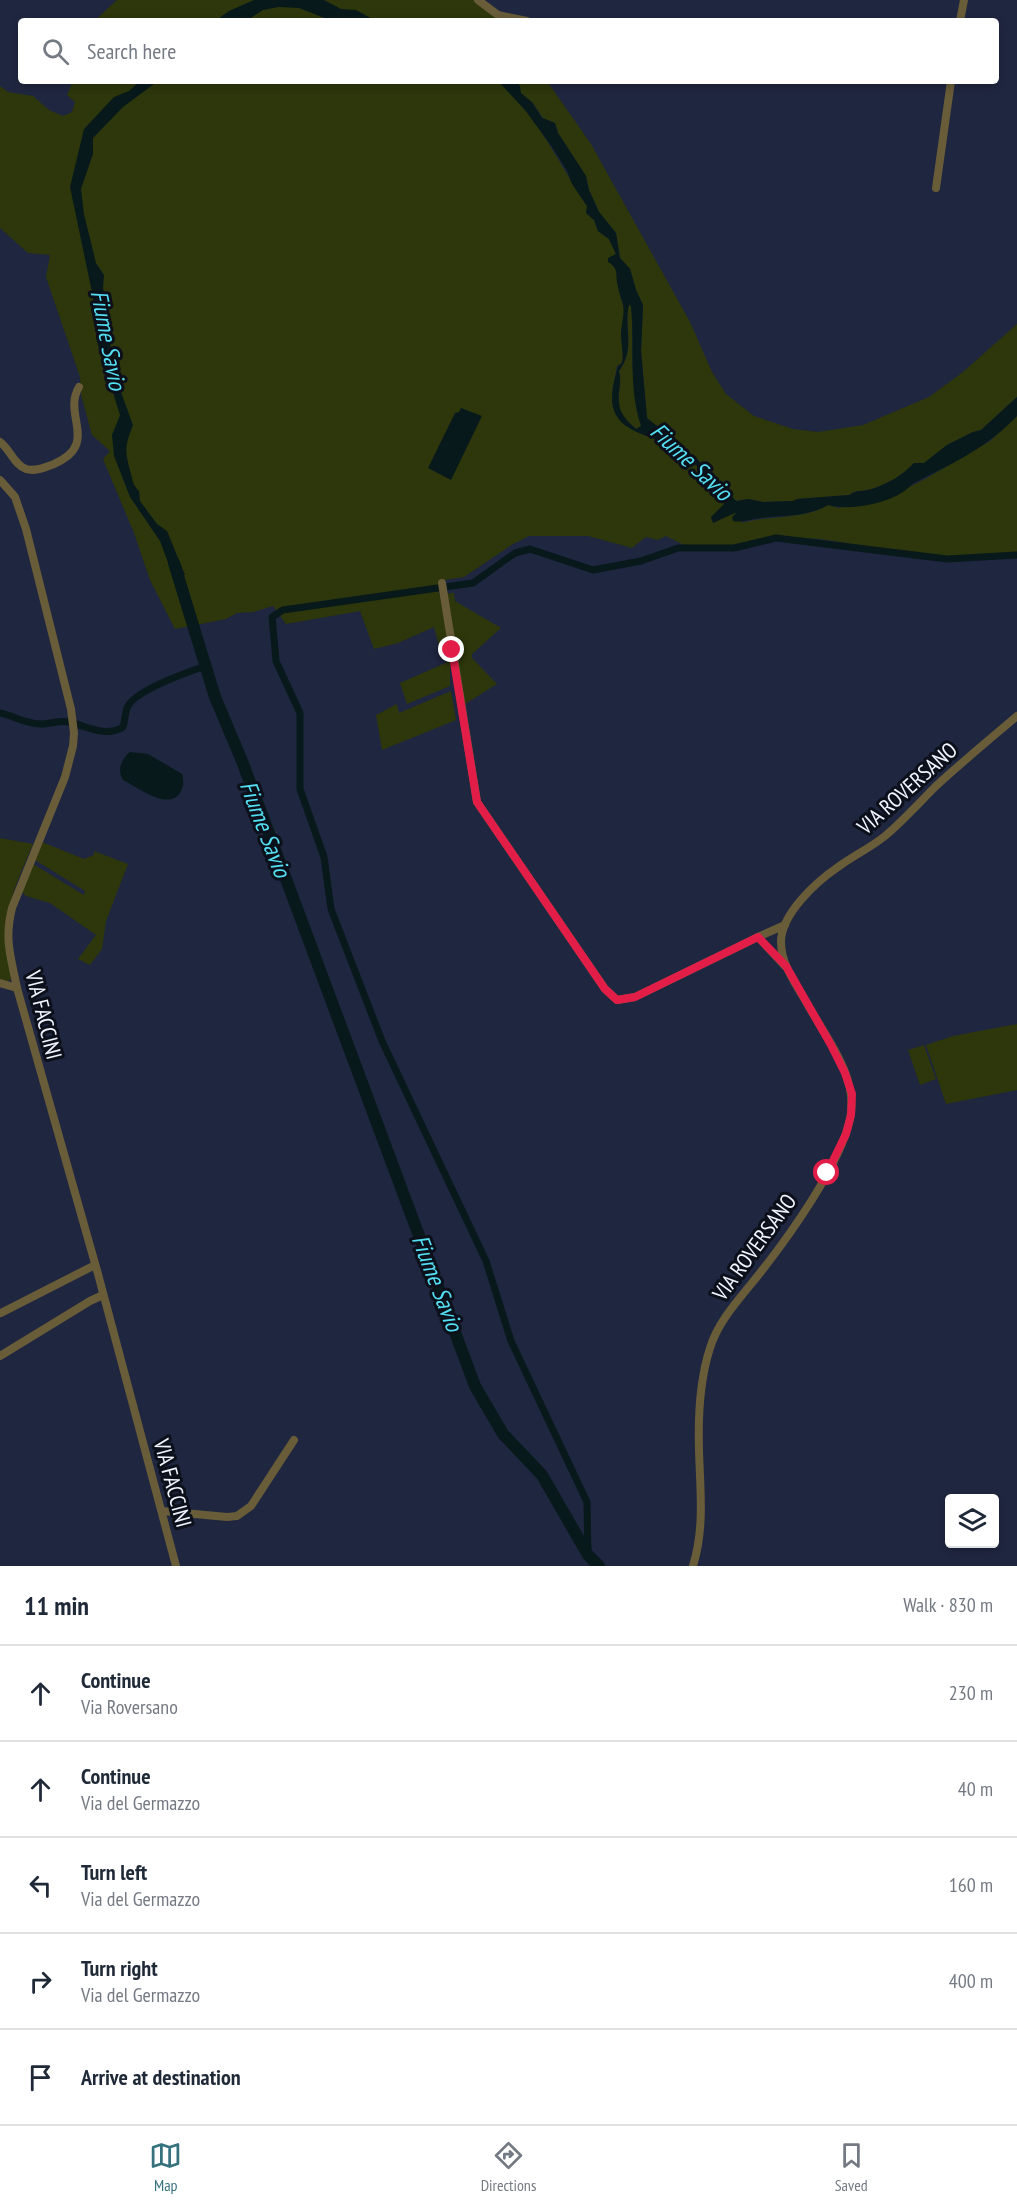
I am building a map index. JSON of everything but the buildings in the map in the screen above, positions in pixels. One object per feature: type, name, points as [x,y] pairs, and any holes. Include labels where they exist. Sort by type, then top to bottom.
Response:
[{"type":"street","points":[[478,0],[498,15],[512,18]]},
{"type":"street","points":[[961,18],[964,0]]},
{"type":"street","points":[[936,188],[951,84]]},
{"type":"street","points":[[0,442],[18,463],[27,469],[34,470],[64,460],[74,450],[78,438],[75,393],[79,387]]},
{"type":"street","name":"VIA FACCINI","points":[[0,480],[15,497],[26,529],[74,733],[65,777],[17,892],[7,926],[8,946],[17,988],[104,1295],[176,1566]]},
{"type":"street","points":[[442,583],[477,802],[605,989],[617,1000],[635,997],[785,925]]},
{"type":"street","name":"VIA ROVERSANO","points":[[693,1566],[700,1533],[702,1504],[699,1412],[709,1350],[717,1329],[777,1251],[827,1173],[846,1134],[851,1115],[852,1094],[845,1073],[786,966],[781,941],[785,925],[794,909],[811,889],[838,867],[885,836],[936,786],[1017,716]]},
{"type":"street","points":[[758,937],[786,966]]},
{"type":"street","points":[[0,983],[17,988]]},
{"type":"street","points":[[1,1313],[95,1265]]},
{"type":"street","points":[[0,1356],[104,1295]]},
{"type":"street","points":[[162,1511],[228,1517],[244,1512],[251,1506],[294,1440]]},
{"type":"green space","points":[[117,0],[480,0],[499,14],[501,18],[97,18]]},
{"type":"green space","points":[[72,84],[549,84],[591,144],[690,322],[712,372],[726,394],[754,416],[793,429],[818,432],[863,425],[929,397],[963,372],[1017,324],[1017,397],[981,430],[947,445],[924,463],[914,463],[895,479],[869,490],[849,495],[793,501],[763,502],[748,499],[736,501],[697,459],[647,418],[641,351],[643,305],[630,269],[620,258],[616,233],[599,212],[589,190],[586,176],[558,133],[555,123],[543,118],[532,102],[520,104],[547,141],[587,206],[586,213],[594,220],[598,231],[609,239],[616,254],[613,265],[618,274],[617,283],[624,306],[624,321],[621,332],[622,363],[617,366],[612,392],[616,415],[628,427],[676,450],[709,478],[725,504],[711,517],[713,523],[739,512],[742,523],[808,513],[828,505],[839,508],[911,486],[990,441],[1017,416],[1017,553],[946,558],[820,539],[774,536],[729,546],[684,545],[666,536],[658,540],[646,537],[632,548],[588,536],[529,536],[464,577],[438,581],[439,594],[454,593],[455,601],[501,628],[472,654],[472,658],[497,684],[465,704],[453,648],[441,653],[434,627],[398,643],[374,649],[360,611],[286,624],[273,606],[253,612],[237,613],[226,619],[175,629],[150,580],[134,533],[103,459],[110,451],[92,435],[81,395],[80,377],[46,277],[50,255],[28,253],[0,228],[0,86],[8,92],[33,96],[49,110],[63,116],[72,112],[75,102],[67,95]]},
{"type":"green space","points":[[628,305],[631,305],[635,397],[642,426],[636,429],[623,417],[619,405],[619,371],[627,356],[628,348]]},
{"type":"green space","points":[[450,661],[450,686],[407,704],[400,683]]},
{"type":"green space","points":[[451,691],[456,720],[382,750],[376,715],[397,704],[399,713]]},
{"type":"green space","points":[[0,838],[33,844],[9,908],[7,938],[12,976],[6,982],[0,979]]},
{"type":"green space","points":[[42,842],[84,859],[94,855],[94,851],[128,864],[106,921],[102,949],[90,965],[78,959],[96,935],[50,903],[26,896],[22,892],[33,864],[84,895],[85,891],[35,860]]},
{"type":"green space","points":[[1017,1024],[1017,1090],[946,1104],[926,1045],[953,1036]]},
{"type":"green space","points":[[924,1045],[936,1079],[920,1085],[908,1050]]},
{"type":"water","points":[[254,0],[324,0],[341,9],[356,10],[371,18],[324,18],[299,8],[279,7],[263,10],[251,18],[219,18]]},
{"type":"water","points":[[137,84],[154,84],[123,107],[93,138],[93,154],[81,189],[84,214],[96,263],[104,275],[103,288],[114,373],[133,425],[128,439],[127,454],[133,483],[139,491],[140,501],[157,524],[167,531],[185,575],[173,576],[160,541],[130,497],[114,456],[112,435],[120,415],[97,342],[93,297],[70,187],[84,129],[114,97],[129,91]]},
{"type":"water","points":[[501,84],[518,84],[521,93],[532,102],[542,118],[555,123],[558,133],[586,176],[589,190],[599,212],[616,233],[620,258],[630,269],[643,305],[641,351],[647,418],[697,459],[736,501],[748,499],[763,502],[793,501],[849,495],[872,489],[895,479],[914,463],[924,463],[947,445],[981,430],[1017,397],[1017,416],[994,437],[970,453],[887,500],[856,507],[828,505],[804,514],[733,521],[732,517],[737,512],[713,523],[711,517],[724,504],[709,478],[676,450],[628,427],[616,415],[612,397],[618,366],[623,359],[621,334],[623,309],[616,271],[608,262],[608,258],[616,254],[609,239],[598,231],[594,220],[586,213],[587,206],[552,147],[525,110]],"holes":[[[629,305],[632,321],[633,382],[641,426],[636,429],[622,413],[619,403],[619,371],[627,354]]]},
{"type":"water","points":[[461,408],[482,416],[451,480],[428,468],[455,413]]},
{"type":"water","points":[[130,752],[148,754],[182,774],[183,784],[180,793],[168,800],[160,799],[123,780],[120,772],[121,765]]},
{"type":"waterway","points":[[588,1555],[587,1502],[511,1341],[486,1261],[382,1041],[331,909],[324,857],[300,789],[300,713],[276,661],[272,617],[283,610],[473,583],[515,553],[530,549],[593,570],[641,561],[678,548],[734,548],[776,538],[947,559],[1017,555]]},
{"type":"waterway","name":"Fiume Savio","points":[[174,563],[215,697],[242,761],[475,1386],[503,1434],[542,1475],[588,1555],[599,1566]]},
{"type":"waterway","points":[[0,713],[36,724],[65,722],[96,730],[116,730],[123,727],[127,708],[139,695],[205,666]]},
{"type":"route","points":[[452,650],[477,802],[605,989],[617,1000],[635,997],[758,937],[786,966],[831,1045],[845,1073],[852,1094],[851,1115],[846,1134],[827,1173]]}]
